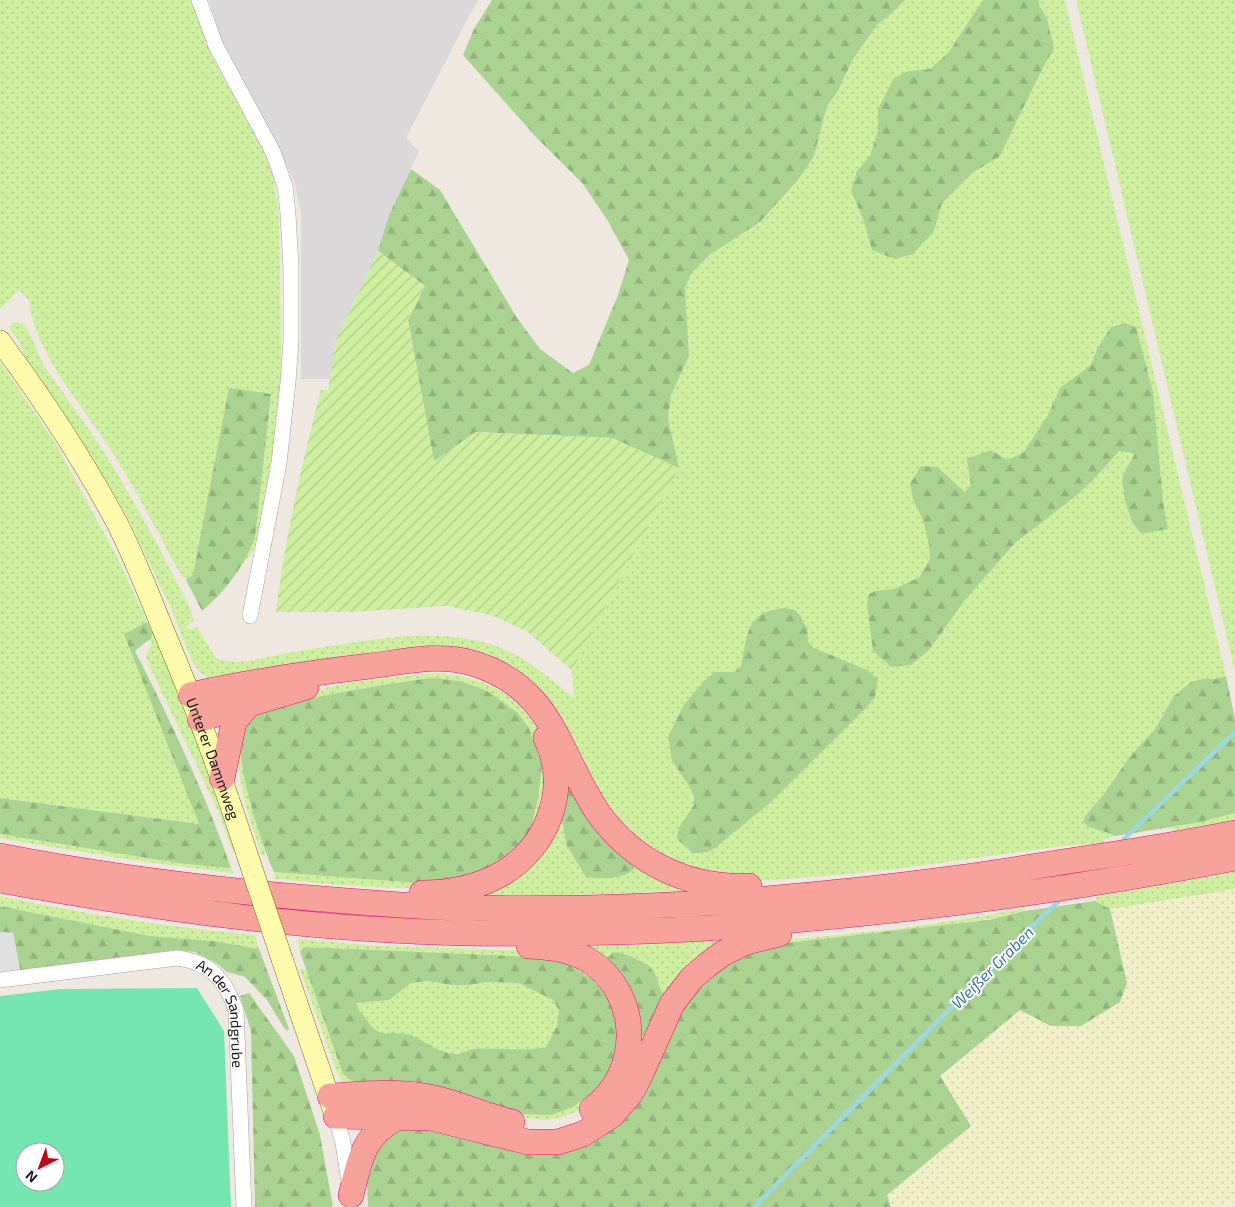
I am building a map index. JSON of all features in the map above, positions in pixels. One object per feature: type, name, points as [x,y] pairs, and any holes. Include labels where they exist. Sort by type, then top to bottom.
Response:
[{"type":"highway","points":[[191,694],[271,679],[412,660],[448,659],[469,662],[502,676],[528,694],[539,706],[554,729],[599,813],[622,840],[644,858],[678,876],[712,884],[736,887],[812,882],[845,891]]},
{"type":"highway","points":[[200,719],[322,683],[429,669],[460,670],[486,678],[510,691],[533,714],[551,748],[557,778],[552,813],[536,842],[522,857],[503,873],[482,883],[458,890],[436,893],[352,891],[320,898]]},
{"type":"highway","points":[[222,778],[234,722],[248,705]]},
{"type":"highway","points":[[0,856],[152,881],[320,898],[476,908],[600,908],[723,902],[948,880],[1129,853],[1235,833]]},
{"type":"highway","points":[[0,880],[149,905],[347,927],[464,933],[593,932],[691,929],[941,905],[1101,882],[1235,858]]},
{"type":"highway","points":[[333,1106],[396,1118],[430,1118],[528,1142],[558,1142],[583,1134],[612,1115],[631,1093],[672,1004],[692,978],[722,954],[746,942],[777,935],[818,918]]},
{"type":"highway","points":[[333,1106],[392,1093],[414,1094],[450,1102],[504,1120],[533,1126],[556,1125],[577,1118],[599,1104],[614,1088],[625,1066],[630,1030],[623,1000],[608,977],[587,959],[560,949],[492,944],[464,933]]},
{"type":"highway","points":[[351,1201],[360,1160],[367,1144],[373,1135],[384,1125],[396,1118]]},
{"type":"main road","name":"Unterer Dammweg","points":[[0,341],[75,449],[117,524],[141,576],[191,694],[222,778],[333,1106]]},
{"type":"street","points":[[199,0],[216,46],[273,152],[285,186],[288,214],[291,285],[288,382],[279,463],[250,616]]},
{"type":"street","name":"An der Sandgrube","points":[[0,980],[176,958],[201,964],[220,979],[228,990],[236,1010],[244,1207]]},
{"type":"street","name":"Unterer Dammweg","points":[[333,1106],[348,1166],[351,1201]]},
{"type":"shaded area","points":[[209,0],[479,0],[406,138],[419,151],[389,215],[378,251],[336,340],[330,379],[301,379],[301,213],[294,180],[222,41]]},
{"type":"shaded area","points":[[0,932],[13,933],[20,970],[0,972]]},
{"type":"green space","points":[[0,0],[194,0],[272,168],[279,216],[281,380],[272,462],[259,543],[220,594],[201,608],[187,579],[182,577],[118,461],[54,366],[34,325],[30,301],[19,290],[0,309]]},
{"type":"green space","points":[[492,0],[905,0],[877,25],[853,59],[838,91],[827,106],[814,156],[798,180],[760,222],[708,256],[691,274],[685,288],[689,356],[671,395],[668,418],[679,468],[612,438],[476,432],[434,462],[408,320],[425,286],[378,251],[389,215],[411,169],[440,190],[517,318],[540,349],[573,373],[589,365],[618,295],[629,260],[608,221],[583,184],[537,138],[463,55],[474,29]]},
{"type":"green space","points":[[905,0],[1065,0],[1226,676],[1191,682],[1174,696],[1155,729],[1129,758],[1104,794],[1085,816],[1083,822],[1115,836],[1104,839],[1104,843],[1063,846],[840,875],[759,881],[714,878],[631,841],[500,668],[223,680],[208,678],[199,671],[192,661],[170,606],[128,518],[98,467],[27,360],[19,342],[9,327],[14,322],[23,324],[28,330],[44,366],[95,438],[117,473],[155,540],[189,606],[194,621],[186,628],[197,627],[216,658],[233,662],[260,659],[342,644],[401,637],[430,636],[458,638],[486,643],[520,657],[574,698],[572,671],[679,468],[668,419],[671,395],[689,356],[685,288],[691,274],[708,256],[760,222],[798,180],[814,156],[827,106],[838,91],[853,59],[877,25]]},
{"type":"green space","points":[[983,0],[1039,0],[1039,5],[1047,19],[1054,48],[1000,156],[972,173],[942,203],[934,231],[913,254],[895,259],[872,250],[863,218],[851,191],[857,171],[870,156],[878,130],[878,109],[894,78],[908,71],[930,69],[949,52]]},
{"type":"green space","points":[[1076,0],[1235,0],[1235,672]]},
{"type":"green space","points":[[378,251],[425,286],[408,320],[434,461],[476,432],[612,438],[679,468],[572,671],[528,632],[491,615],[447,606],[350,612],[276,612],[295,500],[321,390],[328,390],[336,340]]},
{"type":"green space","points":[[1125,323],[1136,327],[1153,392],[1163,502],[1168,529],[1142,534],[1133,524],[1125,501],[1122,478],[1135,453],[1119,451],[1077,495],[1015,543],[965,600],[929,650],[911,665],[891,667],[873,651],[867,604],[869,594],[876,591],[894,589],[920,577],[930,559],[929,543],[923,520],[913,499],[910,484],[921,466],[937,467],[965,492],[971,485],[967,459],[991,450],[1007,460],[1023,453],[1048,415],[1060,388],[1091,365],[1098,347],[1111,327]]},
{"type":"green space","points":[[0,362],[54,441],[117,557],[147,622],[125,634],[199,824],[0,798]]},
{"type":"green space","points":[[229,388],[271,394],[255,538],[233,578],[202,611],[186,580],[193,575]]},
{"type":"green space","points":[[786,608],[795,610],[800,615],[807,629],[808,642],[814,648],[867,670],[878,679],[875,697],[770,803],[716,848],[706,852],[693,853],[678,840],[677,835],[680,826],[694,805],[694,796],[672,761],[668,737],[683,706],[705,680],[715,672],[734,672],[741,666],[748,634],[756,619],[773,610]]},
{"type":"green space","points":[[150,621],[197,740],[235,851],[233,852],[218,811],[146,657],[152,642],[150,641],[147,622]]},
{"type":"green space","points":[[147,622],[152,633],[151,639],[135,651],[187,758],[231,868],[184,864],[0,834],[0,798],[199,824],[124,634]]},
{"type":"green space","points":[[439,673],[465,677],[491,686],[511,698],[527,714],[539,732],[546,752],[550,773],[549,795],[543,817],[528,843],[512,859],[493,872],[463,882],[437,886],[382,888],[275,879],[274,872],[431,884],[459,878],[488,868],[511,851],[530,832],[538,799],[542,765],[529,728],[518,713],[487,691],[461,681],[432,678],[307,699],[262,711],[250,721],[242,730],[239,745],[244,775],[266,855],[262,856],[244,799],[236,752],[238,730],[247,715],[266,703],[332,686],[385,678]]},
{"type":"green space","points":[[1226,676],[1235,719],[1235,813],[1201,822],[1115,836],[1086,825],[1083,822],[1085,816],[1104,794],[1129,758],[1155,729],[1174,696],[1191,682]]},
{"type":"green space","points":[[432,678],[461,681],[487,691],[518,713],[529,728],[542,765],[538,799],[530,832],[511,851],[488,868],[459,878],[431,884],[274,872],[256,823],[245,780],[240,744],[243,729],[260,712],[271,707],[347,691]]},
{"type":"green space","points":[[575,785],[634,862],[634,869],[629,873],[611,878],[586,877],[566,844],[559,811],[563,790]]},
{"type":"green space","points":[[559,811],[566,844],[634,862],[697,890],[576,895],[480,895]]},
{"type":"green space","points":[[1235,813],[1235,820],[1174,831],[1171,827],[1201,822]]},
{"type":"green space","points":[[0,834],[184,864],[231,868],[233,873],[145,862],[58,848],[0,838]]},
{"type":"green space","points":[[1235,872],[1235,889],[1110,909],[1095,901],[1096,897]]},
{"type":"green space","points":[[1235,889],[1235,1201],[1224,1207],[891,1207],[887,1195],[971,1126],[940,1077],[1020,1010],[1051,1026],[1127,983],[1110,909]]},
{"type":"green space","points":[[0,896],[63,909],[127,919],[255,935],[259,949],[214,941],[149,936],[0,906]]},
{"type":"green space","points":[[1095,901],[1110,909],[1127,983],[1120,1002],[1081,1026],[1051,1026],[1020,1010],[940,1076],[971,1126],[887,1195],[891,1207],[368,1207],[366,1162],[396,1130],[405,1128],[446,1132],[506,1149],[555,1152],[685,1001],[723,966],[748,954],[786,943],[988,920],[1025,911]]},
{"type":"green space","points":[[0,906],[149,936],[214,941],[259,949],[289,1029],[287,1031],[284,1028],[267,1000],[245,977],[227,972],[218,964],[195,952],[175,950],[20,970],[13,933],[0,932]]},
{"type":"green space","points":[[1024,908],[1025,911],[957,924],[788,944],[748,954],[727,963],[704,981],[679,1010],[651,1079],[638,1100],[620,1121],[600,1137],[580,1147],[559,1152],[537,1153],[490,1145],[440,1130],[414,1127],[392,1132],[380,1143],[366,1162],[377,1140],[393,1127],[413,1123],[436,1124],[527,1148],[557,1147],[585,1139],[609,1125],[626,1107],[640,1087],[671,1018],[684,996],[714,966],[741,951],[785,940],[896,929]]},
{"type":"green space","points":[[297,939],[380,946],[545,951],[577,960],[594,971],[611,989],[621,1010],[625,1032],[623,1054],[615,1074],[602,1093],[584,1107],[562,1117],[542,1120],[509,1115],[427,1090],[365,1090],[351,1087],[338,1075],[300,969],[306,969],[343,1074],[351,1080],[367,1084],[409,1083],[478,1098],[500,1110],[516,1114],[552,1115],[573,1107],[603,1084],[613,1065],[620,1035],[608,995],[593,980],[565,962],[537,957],[304,947],[300,952]]},
{"type":"green space","points":[[727,940],[728,942],[700,961],[676,986],[661,1010],[645,1050],[624,1090],[598,1118],[583,1127],[564,1133],[543,1135],[519,1134],[435,1112],[378,1111],[356,1108],[355,1106],[360,1103],[417,1102],[436,1105],[493,1124],[523,1131],[553,1131],[573,1126],[590,1118],[606,1107],[618,1093],[628,1077],[635,1059],[637,1040],[635,1014],[625,988],[607,966],[583,948]]},
{"type":"green space","points":[[304,947],[537,957],[565,962],[593,980],[608,995],[620,1035],[613,1065],[603,1084],[573,1107],[552,1115],[516,1114],[478,1098],[448,1091],[367,1084],[351,1080],[343,1074],[300,952]],"holes":[[[427,981],[451,985],[470,985],[487,982],[519,983],[553,1000],[559,1010],[557,1026],[546,1047],[528,1049],[473,1049],[455,1054],[439,1049],[413,1036],[377,1031],[357,1005],[357,1003],[389,1000],[411,983]]]},
{"type":"green space","points":[[616,952],[628,955],[648,965],[655,973],[662,994],[651,1026],[644,1036],[640,1035],[607,959]]},
{"type":"green space","points":[[427,981],[451,985],[470,985],[487,982],[519,983],[553,1000],[559,1010],[557,1026],[546,1047],[474,1049],[455,1055],[444,1052],[410,1036],[381,1034],[368,1022],[356,1003],[389,1000],[411,983]]},
{"type":"green space","points":[[197,988],[224,1031],[231,1207],[0,1207],[0,996],[60,989]]},
{"type":"green space","points":[[249,993],[294,1056],[320,1135],[333,1207],[255,1207],[251,1031],[240,996]]},
{"type":"waterway","name":"Weißer Graben","points":[[1119,844],[1235,732]]},
{"type":"waterway","name":"Weißer Graben","points":[[754,1207],[1063,897]]}]
